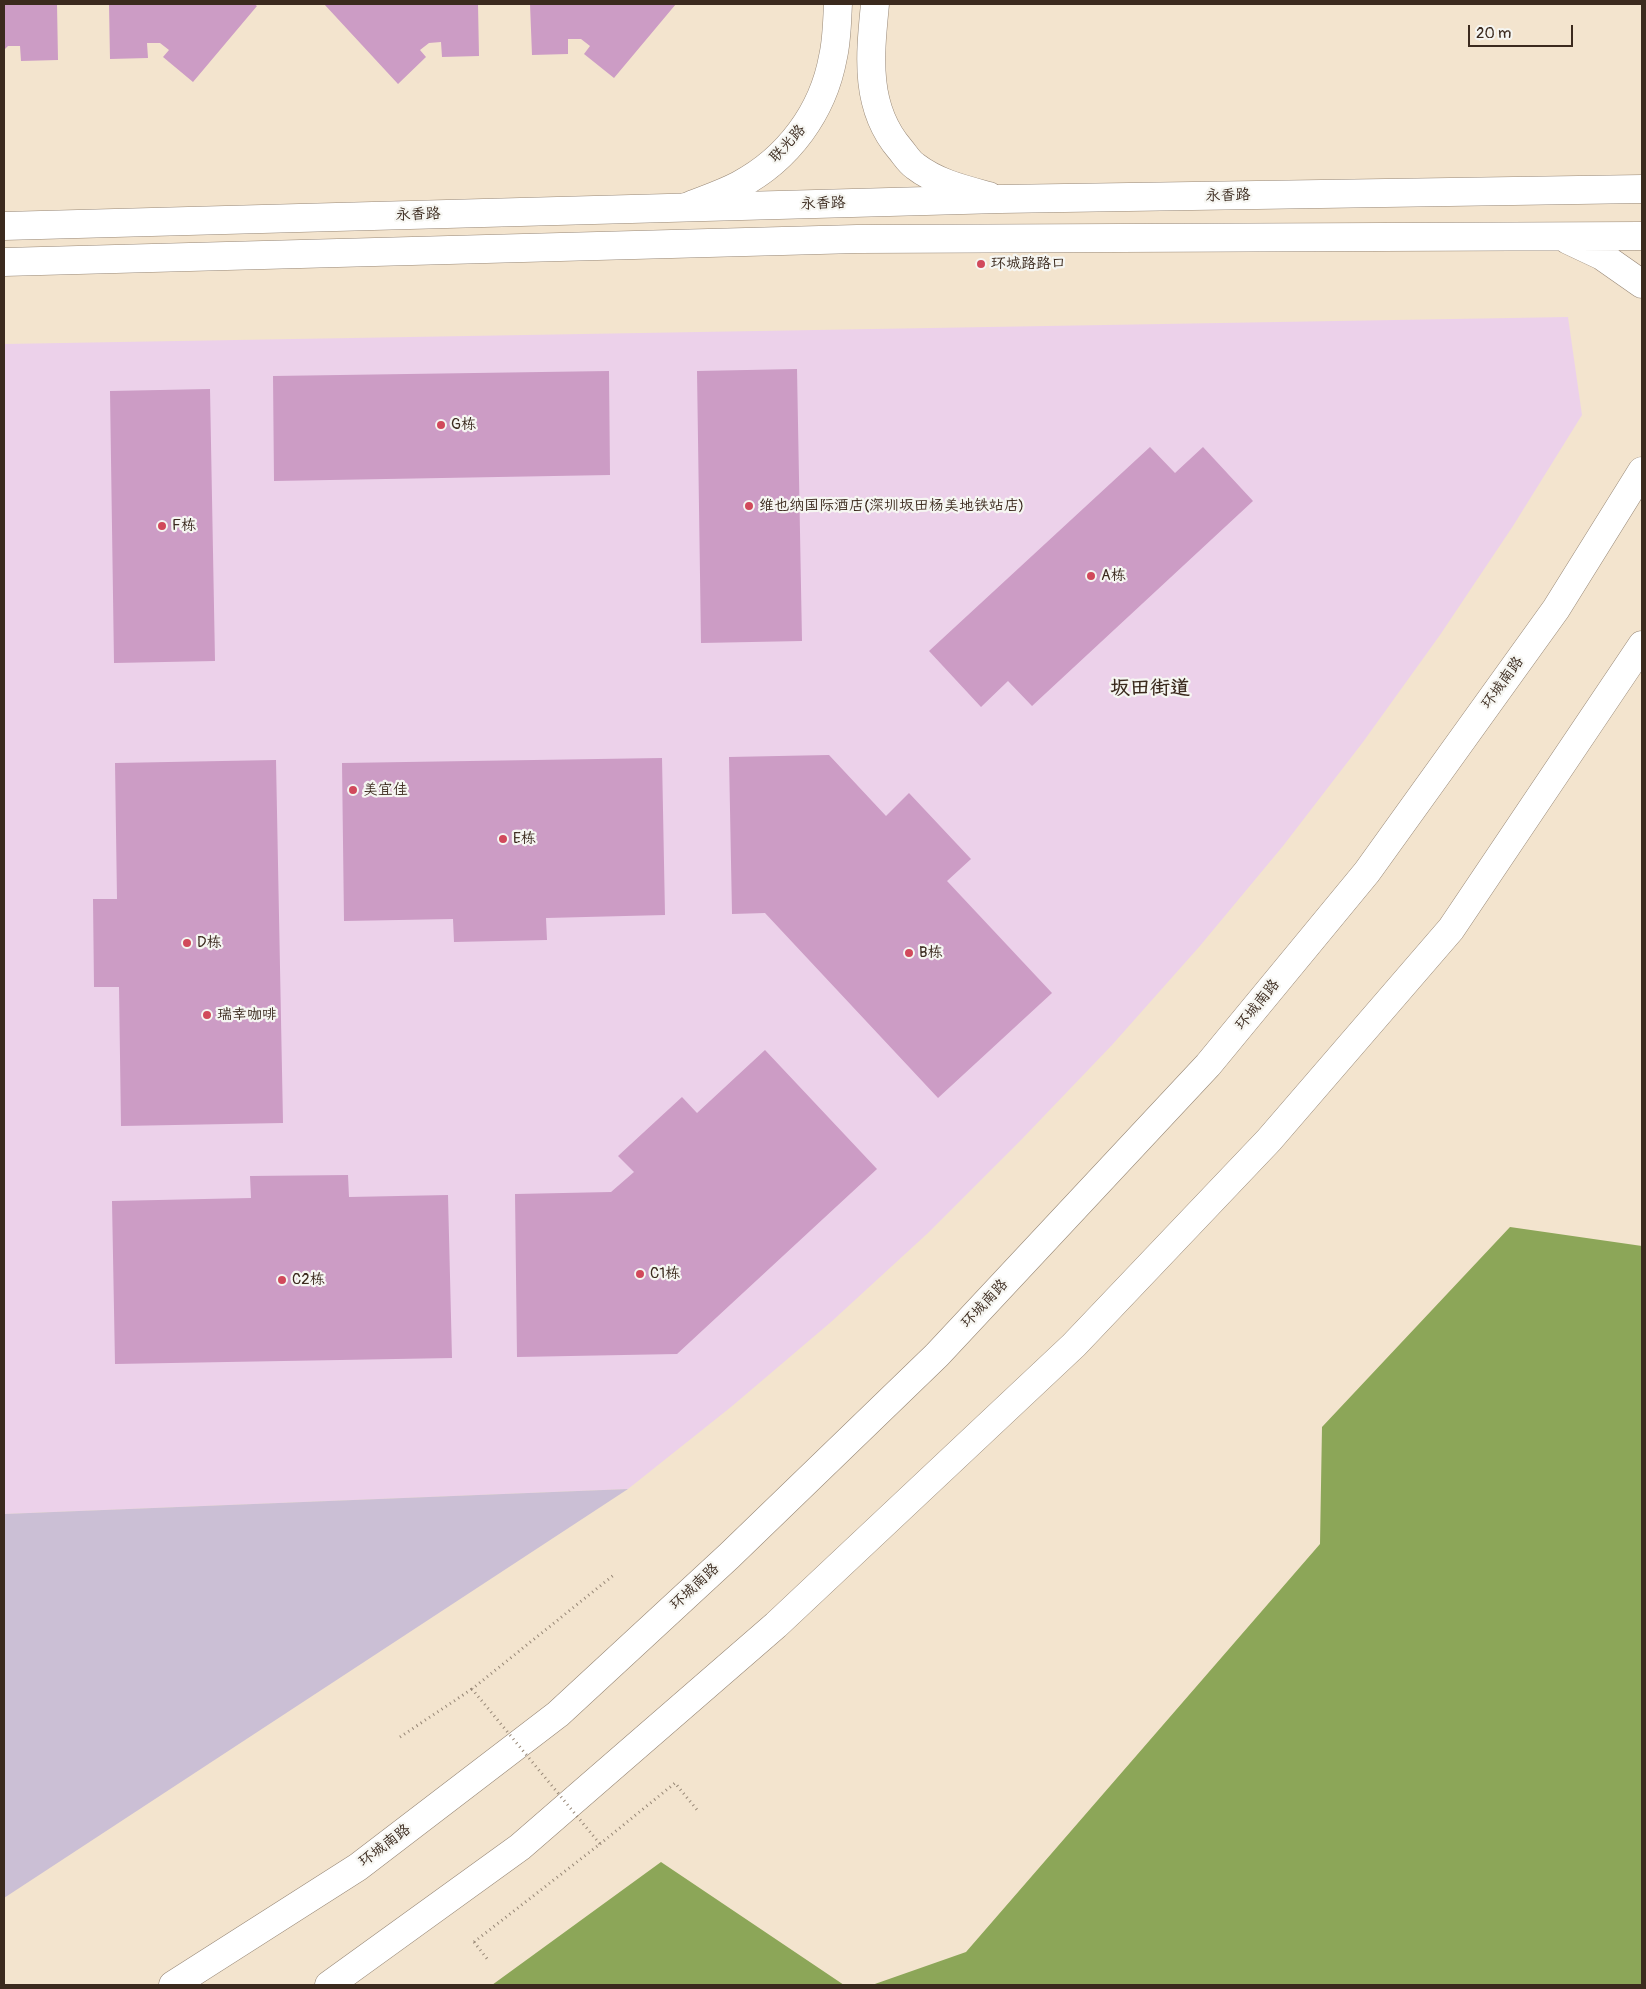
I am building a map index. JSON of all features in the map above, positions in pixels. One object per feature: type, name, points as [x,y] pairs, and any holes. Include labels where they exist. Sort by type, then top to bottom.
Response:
[{"type":"main road","name":"联光路","points":[[684,208],[739,185],[778,158],[806,127],[823,93],[833,57],[838,4]]},
{"type":"main road","points":[[875,4],[870,59],[874,98],[888,136],[914,166],[951,186],[1000,199]]},
{"type":"main road","name":"永香路","points":[[4,226],[1000,199],[1642,189]]},
{"type":"main road","points":[[4,262],[857,238],[1642,236]]},
{"type":"main road","points":[[1559,237],[1602,256],[1642,284]]},
{"type":"main road","name":"环城南路","points":[[173,1985],[358,1867],[558,1714],[729,1556],[937,1355],[1208,1065],[1367,872],[1556,609],[1642,471]]},
{"type":"main road","points":[[329,1985],[520,1847],[776,1625],[1074,1345],[1269,1140],[1451,929],[1642,644]]},
{"type":"path","points":[[400,1737],[472,1689],[615,1574]]},
{"type":"path","points":[[472,1689],[600,1844]]},
{"type":"path","points":[[488,1960],[474,1942],[675,1783],[698,1810]]},
{"type":"shaded area","points":[[1568,317],[1582,415],[1513,526],[1440,635],[1363,742],[1283,846],[1199,947],[1112,1045],[928,1233],[831,1322],[731,1407],[628,1489],[4,1514],[4,344]]},
{"type":"shaded area","points":[[628,1489],[4,1898],[4,1514]]},
{"type":"green space","points":[[1510,1227],[1642,1246],[1642,1985],[872,1985],[966,1952],[1320,1544],[1322,1427]]},
{"type":"green space","points":[[661,1862],[844,1985],[492,1985]]},
{"type":"building","points":[[4,4],[57,4],[58,60],[21,61],[20,46],[8,46],[4,50]]},
{"type":"building","points":[[109,4],[254,4],[257,6],[193,82],[163,57],[169,50],[160,43],[147,43],[148,58],[110,59]]},
{"type":"building","points":[[324,4],[478,4],[479,56],[442,57],[441,42],[429,43],[420,50],[426,57],[398,84]]},
{"type":"building","points":[[530,4],[676,4],[614,78],[584,54],[590,46],[581,39],[568,39],[568,54],[532,55]]},
{"type":"building","points":[[797,369],[802,641],[701,643],[697,371]]},
{"type":"building","name":"G栋","points":[[609,371],[610,475],[274,481],[273,376]]},
{"type":"building","name":"F栋","points":[[210,389],[215,661],[114,663],[110,391]]},
{"type":"building","name":"A栋","points":[[1150,447],[1175,473],[1203,447],[1253,501],[1032,706],[1008,681],[981,707],[929,651]]},
{"type":"building","name":"B栋","points":[[829,755],[886,816],[909,793],[971,859],[947,881],[1052,993],[938,1098],[765,913],[732,914],[729,757]]},
{"type":"building","name":"E栋","points":[[662,758],[665,915],[546,918],[547,940],[454,942],[453,919],[344,921],[342,763]]},
{"type":"building","name":"D栋","points":[[276,760],[283,1123],[121,1126],[119,987],[94,987],[93,899],[117,899],[115,763]]},
{"type":"building","name":"C1栋","points":[[765,1050],[877,1169],[677,1354],[517,1357],[515,1194],[611,1192],[634,1172],[618,1156],[682,1097],[697,1113]]},
{"type":"building","name":"C2栋","points":[[348,1175],[349,1197],[448,1195],[452,1358],[115,1364],[112,1201],[251,1198],[250,1176]]},
{"type":"place","name":"环城路路口","points":[[981,264]]},
{"type":"place","name":"G栋","points":[[441,425]]},
{"type":"place","name":"维也纳国际酒店(深圳坂田杨美地铁站店)","points":[[749,506]]},
{"type":"place","name":"F栋","points":[[162,526]]},
{"type":"place","name":"A栋","points":[[1091,576]]},
{"type":"place","name":"美宜佳","points":[[353,790]]},
{"type":"place","name":"E栋","points":[[503,839]]},
{"type":"place","name":"D栋","points":[[187,943]]},
{"type":"place","name":"B栋","points":[[909,953]]},
{"type":"place","name":"瑞幸咖啡","points":[[207,1015]]},
{"type":"place","name":"C1栋","points":[[640,1274]]},
{"type":"place","name":"C2栋","points":[[282,1280]]},
{"type":"district","name":"坂田街道","points":[[1150,689]]}]
